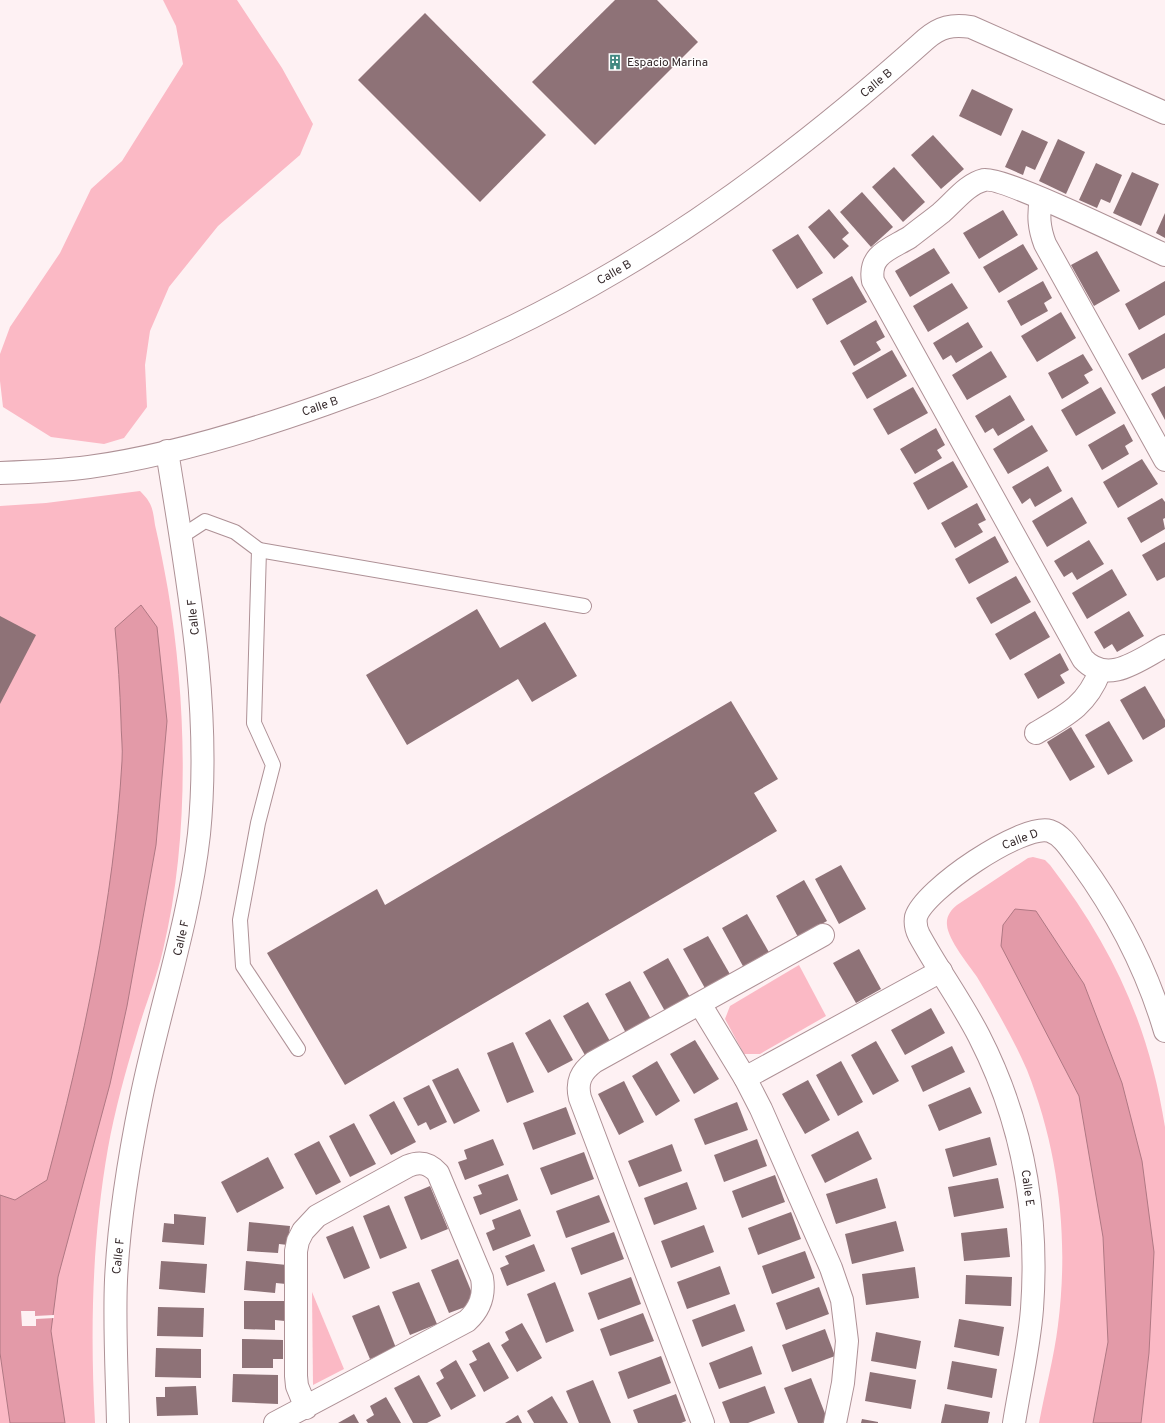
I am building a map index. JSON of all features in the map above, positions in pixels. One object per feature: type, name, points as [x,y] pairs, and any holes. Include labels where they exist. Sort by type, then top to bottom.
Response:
[{"type":"street","name":"Calle B","points":[[0,473],[89,467],[167,451],[282,419],[360,392],[484,341],[551,308],[681,231],[738,191],[814,134],[936,31],[948,26],[971,27],[1165,113]]},
{"type":"street","points":[[1165,255],[1041,199],[994,180],[985,180],[976,183],[922,228],[883,253],[876,259],[872,267],[873,281],[1083,659],[1100,671],[1114,671],[1165,646]]},
{"type":"street","points":[[1041,199],[1038,218],[1040,232],[1045,244],[1165,460]]},
{"type":"street","name":"Calle F","points":[[118,1423],[116,1280],[126,1187],[141,1098],[184,927],[193,880],[199,832],[202,785],[202,726],[194,621],[182,536],[167,451]]},
{"type":"street","points":[[1036,733],[1064,717],[1079,706],[1092,690],[1100,671]]},
{"type":"street","name":"Calle D","points":[[941,971],[916,928],[916,917],[928,899],[962,869],[989,853],[1032,832],[1050,831],[1060,837],[1066,844],[1094,882],[1120,924],[1155,996],[1165,1030]]},
{"type":"street","points":[[703,1423],[578,1089],[580,1079],[585,1069],[594,1062],[823,935]]},
{"type":"street","points":[[745,1078],[941,971]]},
{"type":"street","name":"Calle E","points":[[941,971],[962,1003],[996,1073],[1008,1105],[1026,1170],[1033,1232],[1034,1272],[1032,1311],[1014,1423]]},
{"type":"street","points":[[700,1004],[745,1078],[775,1139],[831,1268],[842,1300],[847,1341],[843,1383],[835,1423]]},
{"type":"street","points":[[275,1423],[306,1408],[467,1322],[475,1314],[481,1304],[483,1296],[482,1278],[438,1173],[432,1167],[424,1163],[416,1163],[408,1166],[317,1216],[303,1231],[296,1251],[296,1376],[297,1386],[306,1408]]},
{"type":"lane","points":[[182,536],[205,521],[235,532],[259,550],[584,606]]},
{"type":"lane","points":[[259,550],[254,723],[273,764],[258,823],[240,920],[244,966],[298,1049]]},
{"type":"shaded area","points":[[163,0],[237,0],[282,68],[313,124],[300,155],[218,226],[169,287],[150,331],[145,365],[147,407],[124,438],[104,444],[51,437],[3,407],[0,381],[0,354],[10,327],[60,253],[91,189],[122,161],[183,64],[176,26]]},
{"type":"shaded area","points":[[140,491],[145,496],[152,510],[168,590],[174,634],[182,724],[183,771],[181,817],[178,863],[172,907],[163,950],[120,1092],[108,1148],[103,1182],[94,1285],[93,1388],[95,1423],[0,1423],[0,506],[46,503]]},
{"type":"shaded area","points":[[141,605],[157,627],[167,721],[156,845],[127,1006],[110,1084],[58,1277],[51,1331],[65,1423],[10,1423],[0,1353],[0,1195],[15,1200],[47,1180],[73,1078],[95,972],[104,919],[118,813],[122,751],[115,628]]},
{"type":"shaded area","points":[[1033,857],[1045,860],[1050,865],[1092,926],[1109,957],[1125,988],[1138,1021],[1149,1054],[1158,1090],[1165,1127],[1165,1423],[1039,1423],[1052,1362],[1061,1293],[1061,1228],[1059,1196],[1054,1164],[1038,1101],[1022,1058],[977,977],[951,938],[947,925],[949,914],[957,905],[1028,858]]},
{"type":"shaded area","points":[[1015,909],[1036,911],[1084,984],[1122,1083],[1142,1161],[1154,1252],[1149,1353],[1141,1423],[1093,1423],[1108,1342],[1103,1237],[1079,1096],[1001,946],[1003,925]]},
{"type":"shaded area","points":[[799,965],[826,1016],[760,1054],[744,1054],[725,1019],[730,1006]]},
{"type":"shaded area","points":[[312,1292],[344,1369],[313,1385]]},
{"type":"pier","points":[[21,1311],[35,1311],[35,1316],[54,1315],[54,1318],[36,1319],[36,1326],[22,1326]]},
{"type":"building","name":"Espacio Marina","points":[[615,0],[657,0],[698,42],[595,145],[532,82]]},
{"type":"building","points":[[425,13],[546,135],[480,202],[358,80]]},
{"type":"building","points":[[972,89],[1013,109],[1001,136],[959,116]]},
{"type":"building","points":[[1022,130],[1048,142],[1035,170],[1026,166],[1023,175],[1005,167]]},
{"type":"building","points":[[933,135],[964,169],[941,189],[911,155]]},
{"type":"building","points":[[1058,139],[1085,152],[1066,194],[1039,181]]},
{"type":"building","points":[[1096,163],[1122,175],[1110,203],[1101,199],[1097,208],[1079,200]]},
{"type":"building","points":[[894,167],[925,202],[903,222],[872,187]]},
{"type":"building","points":[[1132,172],[1159,184],[1141,226],[1113,213]]},
{"type":"building","points":[[862,192],[893,227],[871,247],[840,212]]},
{"type":"building","points":[[829,209],[849,233],[842,239],[849,246],[834,259],[808,227]]},
{"type":"building","points":[[1003,210],[1018,235],[979,259],[963,233]]},
{"type":"building","points":[[1165,213],[1165,238],[1156,233]]},
{"type":"building","points":[[798,234],[823,273],[797,289],[772,250]]},
{"type":"building","points":[[1023,244],[1038,269],[999,293],[983,267]]},
{"type":"building","points":[[934,248],[950,273],[910,297],[895,271]]},
{"type":"building","points":[[1097,251],[1120,291],[1094,306],[1071,265]]},
{"type":"building","points":[[852,276],[867,302],[827,325],[812,299]]},
{"type":"building","points":[[1043,281],[1052,298],[1044,303],[1048,311],[1021,326],[1007,301]]},
{"type":"building","points":[[1165,281],[1165,315],[1139,330],[1125,304]]},
{"type":"building","points":[[952,283],[968,308],[928,332],[913,306]]},
{"type":"building","points":[[1061,312],[1076,338],[1037,362],[1021,336]]},
{"type":"building","points":[[876,320],[885,337],[876,342],[881,350],[854,366],[840,341]]},
{"type":"building","points":[[968,322],[983,347],[956,363],[951,355],[943,360],[933,343]]},
{"type":"building","points":[[1165,333],[1165,368],[1142,380],[1128,354]]},
{"type":"building","points":[[892,350],[907,376],[867,399],[852,373]]},
{"type":"building","points":[[991,351],[1007,377],[967,400],[952,375]]},
{"type":"building","points":[[1083,354],[1093,370],[1084,375],[1089,383],[1062,399],[1048,373]]},
{"type":"building","points":[[1165,386],[1165,420],[1151,394]]},
{"type":"building","points":[[913,387],[928,413],[888,435],[873,409]]},
{"type":"building","points":[[1101,387],[1116,413],[1076,436],[1061,410]]},
{"type":"building","points":[[1010,395],[1025,420],[998,436],[993,428],[985,433],[975,416]]},
{"type":"building","points":[[1124,424],[1133,441],[1125,446],[1129,454],[1102,470],[1088,445]]},
{"type":"building","points":[[1032,425],[1048,451],[1008,474],[993,449]]},
{"type":"building","points":[[936,428],[945,445],[937,450],[942,458],[915,474],[900,449]]},
{"type":"building","points":[[1142,459],[1158,484],[1118,508],[1103,482]]},
{"type":"building","points":[[953,461],[968,487],[928,510],[913,483]]},
{"type":"building","points":[[1048,466],[1062,491],[1035,507],[1030,498],[1022,504],[1012,487]]},
{"type":"building","points":[[1072,497],[1087,523],[1047,547],[1032,521]]},
{"type":"building","points":[[1162,498],[1165,502],[1165,518],[1163,519],[1165,529],[1141,543],[1127,518]]},
{"type":"building","points":[[977,503],[986,520],[978,524],[983,532],[955,548],[941,523]]},
{"type":"building","points":[[995,536],[1009,562],[969,584],[955,559]]},
{"type":"building","points":[[1089,540],[1104,564],[1077,580],[1072,572],[1064,577],[1054,561]]},
{"type":"building","points":[[1165,542],[1165,577],[1157,581],[1142,555]]},
{"type":"building","points":[[1112,569],[1127,595],[1087,619],[1072,593]]},
{"type":"building","points":[[1016,576],[1031,602],[991,624],[976,598]]},
{"type":"building","points":[[477,609],[500,648],[545,622],[577,676],[532,702],[518,679],[407,745],[366,675]]},
{"type":"building","points":[[1035,611],[1050,637],[1010,660],[995,634]]},
{"type":"building","points":[[1129,611],[1144,636],[1117,652],[1112,644],[1104,649],[1094,632]]},
{"type":"building","points":[[0,616],[36,635],[0,704]]},
{"type":"building","points":[[1060,653],[1069,670],[1060,675],[1065,683],[1038,699],[1024,674]]},
{"type":"building","points":[[1145,686],[1165,720],[1165,727],[1143,740],[1120,700]]},
{"type":"building","points":[[731,701],[778,779],[754,793],[777,831],[345,1085],[267,953],[377,889],[385,905]]},
{"type":"building","points":[[1109,721],[1133,761],[1108,775],[1085,735]]},
{"type":"building","points":[[1071,727],[1095,767],[1070,781],[1047,742]]},
{"type":"building","points":[[841,865],[866,909],[839,924],[815,879]]},
{"type":"building","points":[[804,880],[827,921],[798,937],[776,896]]},
{"type":"building","points":[[747,914],[770,954],[744,968],[722,928]]},
{"type":"building","points":[[708,936],[731,976],[706,990],[683,949]]},
{"type":"building","points":[[859,949],[881,989],[856,1003],[833,963]]},
{"type":"building","points":[[668,958],[691,999],[666,1013],[643,972]]},
{"type":"building","points":[[630,981],[652,1021],[627,1035],[605,994]]},
{"type":"building","points":[[588,1002],[611,1043],[586,1057],[563,1016]]},
{"type":"building","points":[[931,1008],[945,1033],[905,1055],[891,1030]]},
{"type":"building","points":[[550,1019],[573,1060],[548,1073],[525,1033]]},
{"type":"building","points":[[695,1040],[719,1079],[694,1094],[670,1054]]},
{"type":"building","points":[[876,1041],[899,1081],[873,1095],[851,1055]]},
{"type":"building","points":[[513,1042],[534,1092],[507,1103],[487,1053]]},
{"type":"building","points":[[952,1046],[965,1072],[923,1092],[911,1066]]},
{"type":"building","points":[[657,1061],[680,1101],[656,1116],[632,1076]]},
{"type":"building","points":[[841,1061],[863,1102],[838,1116],[816,1075]]},
{"type":"building","points":[[458,1068],[480,1111],[454,1124],[432,1080]]},
{"type":"building","points":[[808,1080],[830,1120],[805,1134],[782,1094]]},
{"type":"building","points":[[624,1081],[644,1122],[619,1135],[598,1094]]},
{"type":"building","points":[[429,1085],[447,1122],[430,1130],[426,1122],[418,1126],[403,1098]]},
{"type":"building","points":[[970,1087],[982,1113],[939,1131],[928,1105]]},
{"type":"building","points":[[394,1101],[416,1142],[391,1155],[369,1115]]},
{"type":"building","points":[[737,1102],[748,1130],[705,1145],[694,1119]]},
{"type":"building","points":[[566,1107],[576,1134],[533,1150],[523,1123]]},
{"type":"building","points":[[354,1123],[376,1164],[350,1177],[329,1136]]},
{"type":"building","points":[[858,1131],[872,1159],[825,1183],[811,1155]]},
{"type":"building","points":[[990,1137],[997,1165],[953,1177],[945,1149]]},
{"type":"building","points":[[493,1139],[504,1165],[465,1180],[458,1162],[467,1159],[464,1150]]},
{"type":"building","points":[[757,1139],[767,1166],[724,1182],[714,1155]]},
{"type":"building","points":[[319,1141],[341,1182],[316,1195],[294,1154]]},
{"type":"building","points":[[672,1144],[682,1171],[639,1187],[628,1161]]},
{"type":"building","points":[[584,1152],[594,1179],[551,1195],[540,1168]]},
{"type":"building","points":[[268,1157],[284,1188],[237,1213],[221,1182]]},
{"type":"building","points":[[508,1174],[518,1200],[480,1215],[473,1197],[482,1194],[478,1185]]},
{"type":"building","points":[[775,1175],[785,1202],[742,1218],[732,1191]]},
{"type":"building","points":[[877,1178],[886,1208],[836,1224],[826,1194]]},
{"type":"building","points":[[998,1178],[1004,1208],[954,1217],[948,1187]]},
{"type":"building","points":[[687,1182],[697,1209],[654,1225],[644,1198]]},
{"type":"building","points":[[430,1186],[448,1229],[421,1240],[404,1197]]},
{"type":"building","points":[[599,1195],[610,1222],[566,1238],[556,1211]]},
{"type":"building","points":[[389,1205],[407,1248],[380,1259],[363,1216]]},
{"type":"building","points":[[520,1209],[531,1236],[493,1251],[486,1233],[495,1229],[492,1220]]},
{"type":"building","points":[[791,1212],[801,1239],[758,1255],[748,1228]]},
{"type":"building","points":[[174,1214],[206,1217],[204,1245],[162,1242],[164,1223],[174,1224]]},
{"type":"building","points":[[896,1221],[904,1251],[852,1264],[845,1234]]},
{"type":"building","points":[[249,1222],[290,1226],[288,1245],[279,1244],[278,1253],[247,1251]]},
{"type":"building","points":[[704,1225],[714,1252],[671,1268],[661,1241]]},
{"type":"building","points":[[353,1226],[370,1268],[344,1279],[326,1237]]},
{"type":"building","points":[[1007,1228],[1010,1257],[964,1261],[961,1233]]},
{"type":"building","points":[[614,1232],[624,1259],[581,1275],[571,1248]]},
{"type":"building","points":[[534,1244],[545,1271],[507,1286],[500,1268],[509,1264],[505,1256]]},
{"type":"building","points":[[805,1251],[815,1278],[772,1294],[762,1266]]},
{"type":"building","points":[[458,1259],[476,1303],[449,1313],[431,1270]]},
{"type":"building","points":[[161,1261],[207,1264],[205,1293],[159,1289]]},
{"type":"building","points":[[246,1261],[287,1265],[286,1284],[276,1283],[275,1293],[244,1290]]},
{"type":"building","points":[[720,1266],[730,1294],[687,1309],[677,1282]]},
{"type":"building","points":[[915,1267],[919,1298],[866,1305],[862,1274]]},
{"type":"building","points":[[966,1275],[1012,1277],[1011,1306],[965,1304]]},
{"type":"building","points":[[631,1277],[641,1304],[598,1320],[588,1293]]},
{"type":"building","points":[[419,1282],[437,1324],[410,1335],[392,1292]]},
{"type":"building","points":[[555,1282],[574,1331],[546,1343],[527,1294]]},
{"type":"building","points":[[819,1287],[829,1314],[786,1330],[776,1303]]},
{"type":"building","points":[[244,1301],[285,1301],[285,1321],[275,1320],[275,1330],[244,1329]]},
{"type":"building","points":[[735,1304],[745,1331],[702,1347],[692,1320]]},
{"type":"building","points":[[379,1305],[396,1348],[370,1359],[352,1316]]},
{"type":"building","points":[[158,1307],[204,1308],[203,1337],[157,1336]]},
{"type":"building","points":[[643,1313],[654,1341],[610,1356],[600,1329]]},
{"type":"building","points":[[959,1319],[1004,1327],[999,1356],[954,1347]]},
{"type":"building","points":[[522,1323],[542,1358],[517,1372],[501,1345],[509,1340],[505,1332]]},
{"type":"building","points":[[825,1329],[835,1356],[792,1372],[782,1345]]},
{"type":"building","points":[[876,1332],[921,1341],[916,1369],[871,1361]]},
{"type":"building","points":[[242,1339],[283,1340],[283,1359],[273,1359],[273,1368],[242,1368]]},
{"type":"building","points":[[489,1342],[509,1378],[484,1392],[469,1364],[477,1360],[472,1351]]},
{"type":"building","points":[[752,1346],[762,1374],[719,1389],[709,1363]]},
{"type":"building","points":[[156,1348],[201,1349],[201,1378],[155,1377]]},
{"type":"building","points":[[661,1356],[671,1383],[628,1399],[618,1372]]},
{"type":"building","points":[[456,1360],[476,1396],[451,1410],[436,1383],[444,1378],[440,1370]]},
{"type":"building","points":[[952,1361],[997,1369],[992,1398],[947,1389]]},
{"type":"building","points":[[870,1372],[916,1380],[911,1409],[865,1401]]},
{"type":"building","points":[[233,1374],[278,1375],[278,1404],[232,1402]]},
{"type":"building","points":[[419,1375],[441,1416],[427,1423],[413,1423],[394,1388]]},
{"type":"building","points":[[811,1378],[828,1421],[822,1423],[798,1423],[784,1388]]},
{"type":"building","points":[[593,1380],[611,1423],[579,1423],[566,1391]]},
{"type":"building","points":[[196,1386],[198,1415],[157,1416],[156,1397],[165,1397],[165,1387]]},
{"type":"building","points":[[765,1386],[775,1413],[748,1423],[730,1423],[722,1402]]},
{"type":"building","points":[[676,1394],[686,1421],[681,1423],[638,1423],[633,1410]]},
{"type":"building","points":[[552,1396],[568,1423],[534,1423],[527,1411]]},
{"type":"building","points":[[386,1397],[401,1423],[368,1423],[366,1420],[374,1415],[370,1406]]},
{"type":"building","points":[[945,1404],[990,1412],[988,1423],[941,1423]]},
{"type":"building","points":[[354,1414],[359,1423],[338,1423]]},
{"type":"building","points":[[518,1415],[522,1423],[505,1423]]},
{"type":"building","points":[[862,1419],[878,1422],[878,1423],[861,1423]]},
{"type":"place","name":"Espacio Marina","points":[[615,62]]}]
